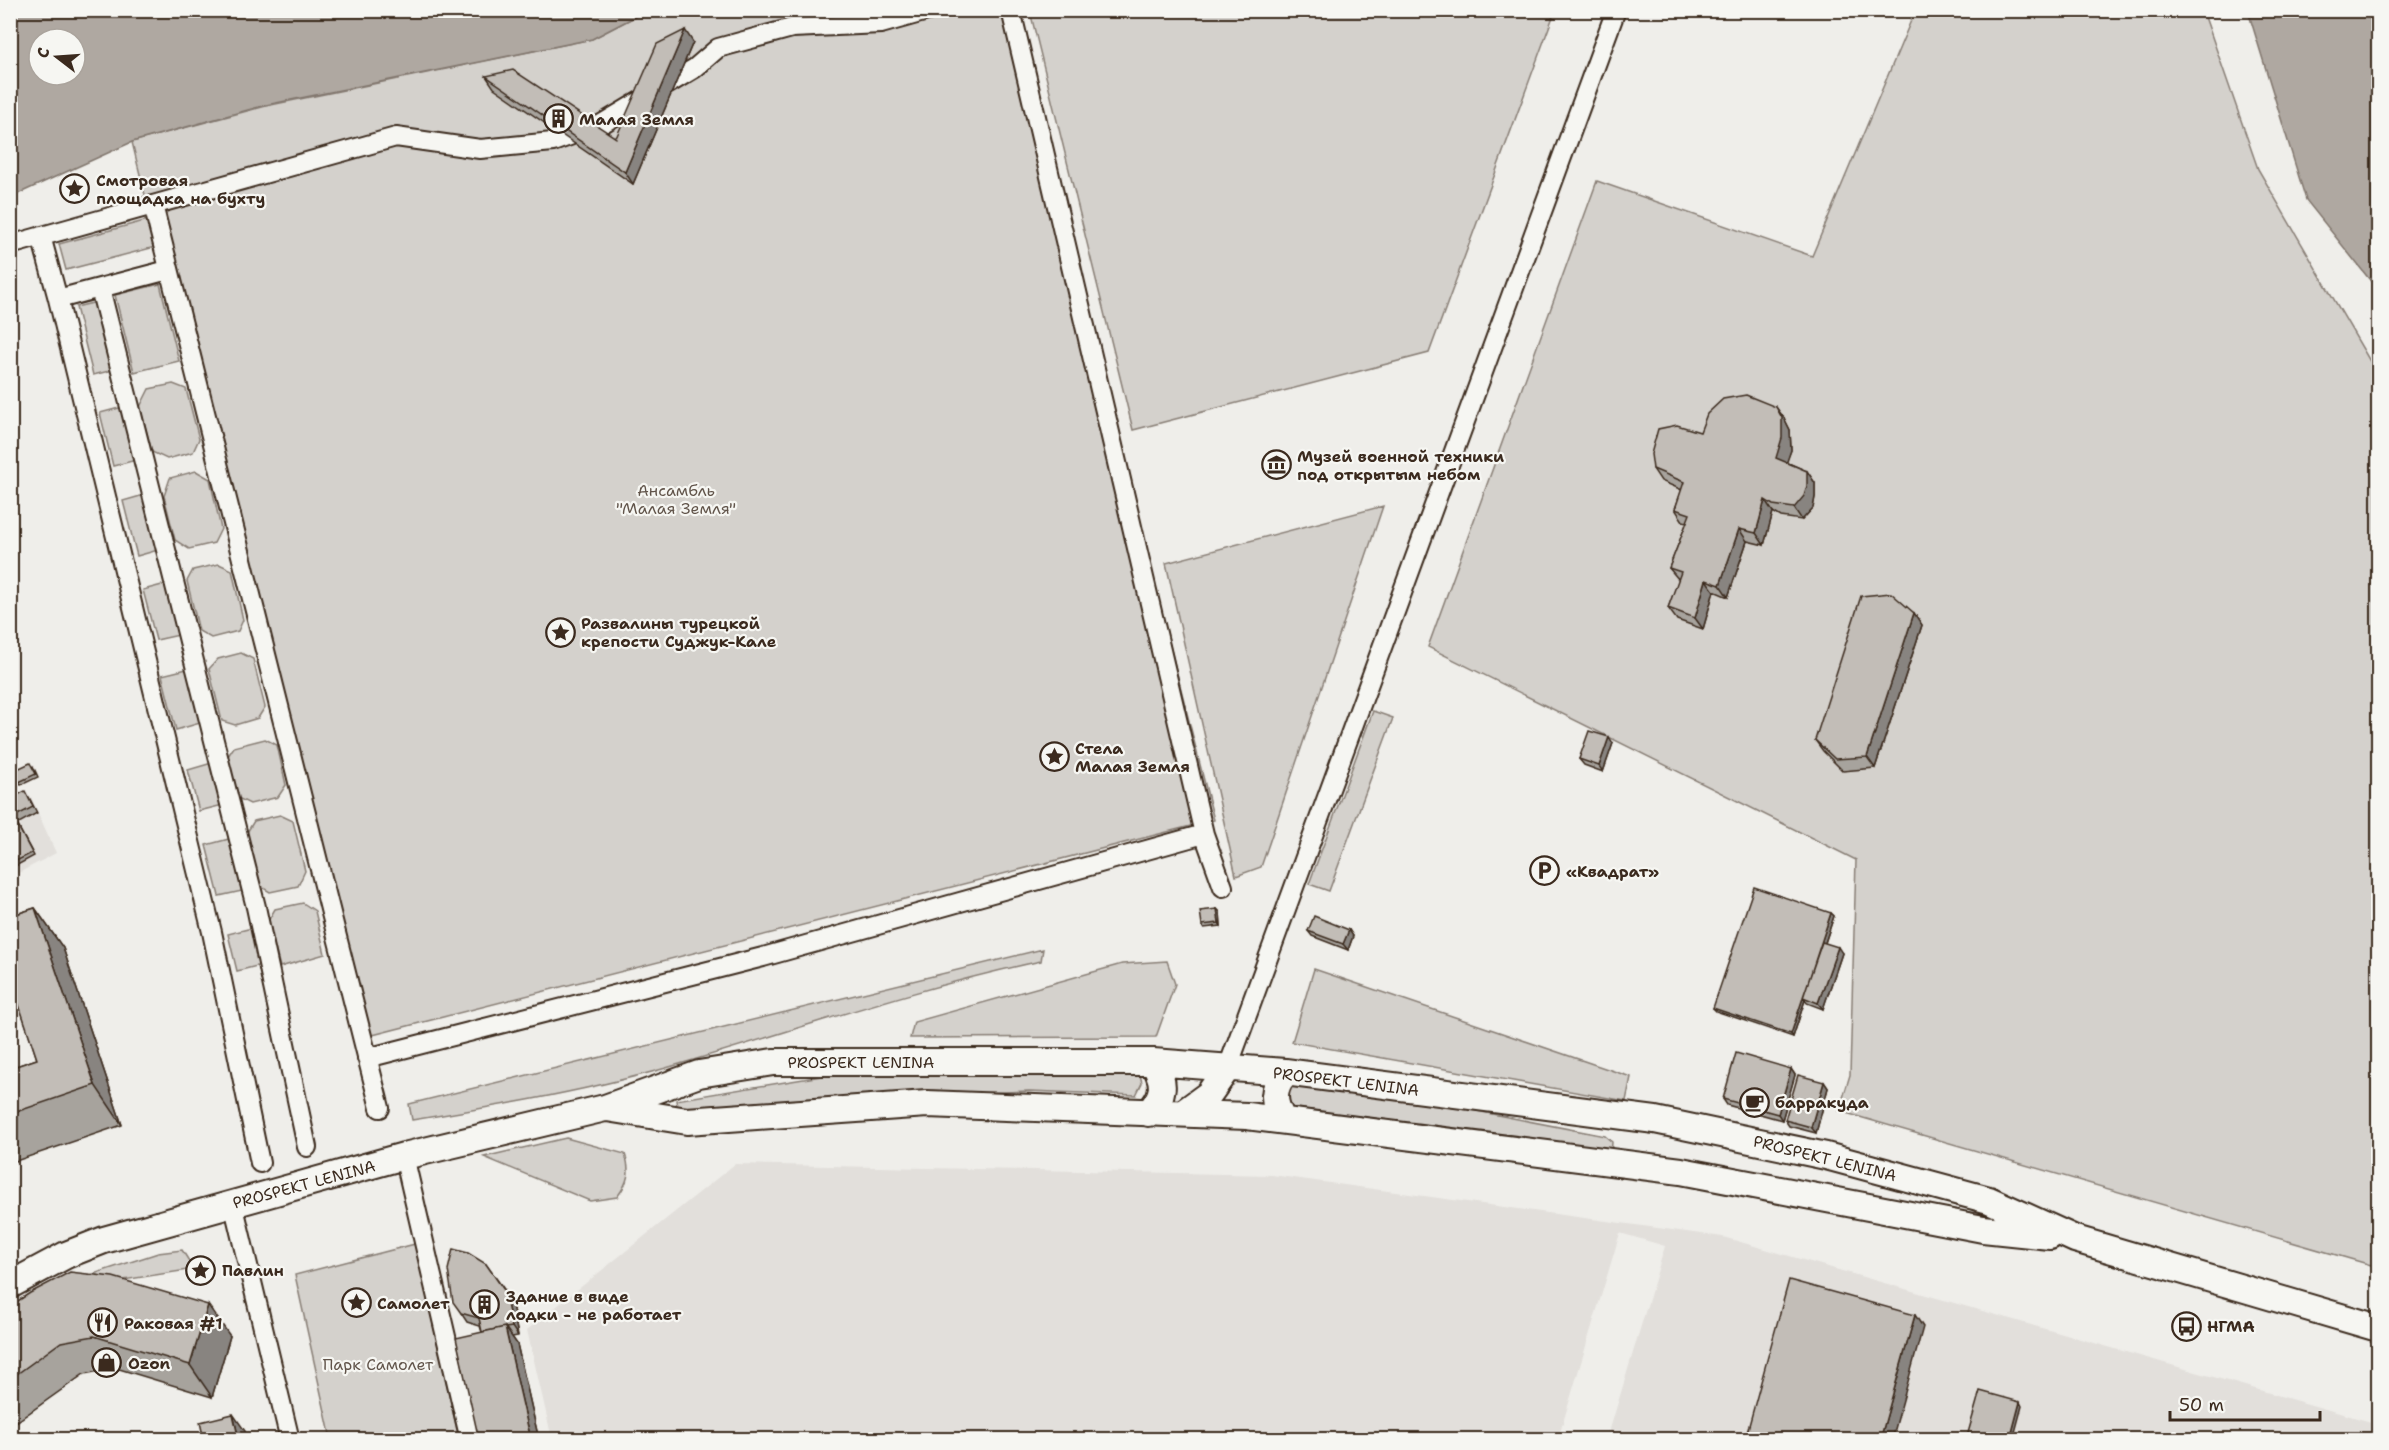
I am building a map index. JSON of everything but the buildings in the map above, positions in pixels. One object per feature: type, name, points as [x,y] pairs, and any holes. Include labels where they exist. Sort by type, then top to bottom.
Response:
[{"type":"street","points":[[10,245],[396,137],[480,149],[553,142],[600,125],[695,68],[718,48],[792,28],[881,24],[931,10]]},
{"type":"street","points":[[1011,10],[1204,834],[1223,887]]},
{"type":"street","points":[[1246,1116],[1235,1107],[1228,1095],[1225,1081],[1228,1067],[1616,10]]},
{"type":"street","points":[[153,205],[380,1108]]},
{"type":"street","points":[[40,236],[58,299],[217,953],[260,1163]]},
{"type":"street","points":[[58,299],[168,270]]},
{"type":"street","points":[[100,288],[256,906],[307,1147]]},
{"type":"street","points":[[367,1058],[764,957],[1204,834]]},
{"type":"street","name":"PROSPEKT LENINA","points":[[10,1285],[66,1255],[104,1240],[404,1156],[605,1108],[699,1074],[773,1062],[1154,1062],[1285,1072],[1655,1120],[1826,1156],[1989,1200],[2075,1239],[2379,1328]]},
{"type":"street","points":[[1148,1113],[1158,1102],[1163,1089],[1161,1074],[1154,1062]]},
{"type":"street","points":[[1183,1113],[1209,1094],[1228,1067]]},
{"type":"street","points":[[1283,1120],[1276,1109],[1274,1095],[1277,1083],[1285,1072]]},
{"type":"street","name":"PROSPEKT LENINA","points":[[605,1108],[687,1121],[927,1104],[1246,1116],[1681,1171],[1983,1229],[2075,1239]]},
{"type":"street","points":[[404,1156],[470,1440]]},
{"type":"street","points":[[233,1203],[290,1440]]},
{"type":"shaded area","points":[[11,10],[646,10],[592,39],[266,105],[132,142],[11,197]]},
{"type":"shaded area","points":[[2248,11],[2378,11],[2378,290],[2306,200]]},
{"type":"shaded area","points":[[30,795],[56,853],[11,877],[11,804]]},
{"type":"shaded area","points":[[735,1164],[1272,1175],[1723,1237],[2378,1424],[2378,1439],[1607,1439],[1665,1246],[1620,1233],[1558,1439],[1388,1440],[1360,1431],[1358,1440],[552,1439],[527,1330]]},
{"type":"green space","name":"Ансамбль \"Малая Земля\"","points":[[646,11],[1010,11],[1214,820],[353,1040],[132,142],[266,106],[592,39]]},
{"type":"green space","points":[[1030,11],[1555,11],[1429,353],[1133,430]]},
{"type":"green space","points":[[1915,11],[2203,11],[2258,169],[2378,375],[2378,1267],[1839,1111],[1850,1075],[1856,860],[1428,647],[1597,181],[1812,256]]},
{"type":"green space","points":[[148,220],[155,247],[66,270],[59,244]]},
{"type":"green space","points":[[160,284],[179,361],[134,372],[115,295]]},
{"type":"green space","points":[[97,302],[113,370],[93,375],[76,307]]},
{"type":"green space","points":[[173,384],[186,389],[199,439],[193,452],[167,459],[152,452],[140,407],[149,389]]},
{"type":"green space","points":[[123,407],[136,460],[113,466],[100,413]]},
{"type":"green space","points":[[196,471],[210,479],[221,529],[214,543],[189,549],[175,540],[164,496],[170,478]]},
{"type":"green space","points":[[144,495],[158,550],[137,556],[123,501]]},
{"type":"green space","points":[[1383,506],[1261,867],[1236,876],[1166,563]]},
{"type":"green space","points":[[219,564],[232,570],[243,620],[238,631],[211,638],[199,631],[187,581],[193,570]]},
{"type":"green space","points":[[166,584],[179,635],[156,640],[143,590]]},
{"type":"green space","points":[[241,653],[253,659],[265,707],[258,718],[235,725],[222,721],[209,669],[218,659]]},
{"type":"green space","points":[[187,669],[200,723],[176,730],[162,675]]},
{"type":"green space","points":[[1373,711],[1393,718],[1329,891],[1309,884]]},
{"type":"green space","points":[[265,739],[277,745],[286,785],[278,797],[250,804],[236,797],[226,759],[234,747]]},
{"type":"green space","points":[[212,763],[223,805],[199,811],[188,770]]},
{"type":"green space","points":[[280,815],[293,821],[305,871],[298,886],[270,892],[258,885],[246,834],[254,821]]},
{"type":"green space","points":[[229,839],[242,891],[219,896],[206,845]]},
{"type":"green space","points":[[303,903],[315,911],[325,954],[280,967],[268,921],[275,909]]},
{"type":"green space","points":[[252,928],[261,965],[237,971],[228,934]]},
{"type":"green space","points":[[1043,949],[1041,961],[905,995],[650,1073],[548,1096],[412,1120],[409,1104]]},
{"type":"green space","points":[[1167,961],[1175,984],[1156,1037],[910,1038],[914,1022],[1122,964]]},
{"type":"green space","points":[[1314,969],[1631,1077],[1626,1101],[1292,1042]]},
{"type":"green space","points":[[1139,1070],[1142,1083],[1136,1095],[1029,1091],[831,1098],[678,1112],[676,1100],[840,1073]]},
{"type":"green space","points":[[1286,1082],[1420,1100],[1605,1136],[1612,1142],[1611,1156],[1601,1161],[1417,1124],[1288,1107]]},
{"type":"green space","points":[[566,1138],[625,1154],[628,1166],[627,1177],[617,1197],[590,1201],[484,1157]]},
{"type":"green space","name":"Парк Самолет","points":[[415,1244],[459,1439],[331,1439],[295,1275]]},
{"type":"green space","points":[[182,1250],[194,1269],[104,1283],[87,1276],[158,1253]]},
{"type":"place","name":"Малая Земля","points":[[558,119]]},
{"type":"place","name":"Смотровая площадка на бухту","points":[[75,189]]},
{"type":"place","name":"Музей военной техники под открытым небом","points":[[1276,465]]},
{"type":"place","name":"Развалины турецкой крепости Суджук-Кале","points":[[560,632]]},
{"type":"place","name":"Стела Малая Земля","points":[[1054,757]]},
{"type":"place","name":"«Квадрат»","points":[[1545,871]]},
{"type":"place","name":"барракуда","points":[[1754,1102]]},
{"type":"place","name":"Павлин","points":[[201,1270]]},
{"type":"place","name":"Самолет","points":[[356,1303]]},
{"type":"place","name":"Здание в виде лодки - не работает","points":[[485,1305]]},
{"type":"place","name":"Раковая #1","points":[[103,1323]]},
{"type":"place","name":"НГМА","points":[[2186,1326]]},
{"type":"place","name":"Ozon","points":[[107,1363]]}]
